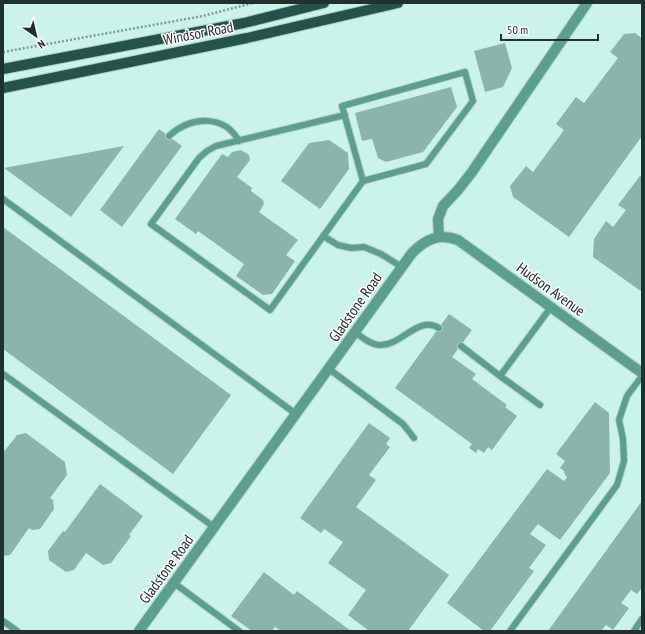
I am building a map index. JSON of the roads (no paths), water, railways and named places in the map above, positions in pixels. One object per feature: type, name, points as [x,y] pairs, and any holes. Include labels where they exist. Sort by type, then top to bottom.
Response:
[{"type":"main road","name":"Windsor Road","points":[[3,70],[244,22],[324,3]]},
{"type":"main road","name":"Windsor Road","points":[[3,88],[247,38],[398,3]]},
{"type":"street","points":[[439,237],[438,219],[443,206],[472,172],[587,3]]},
{"type":"street","name":"Gladstone Road","points":[[139,631],[356,333],[402,267],[419,246],[429,240],[439,237]]},
{"type":"street","name":"Hudson Avenue","points":[[439,237],[449,237],[458,240],[642,375]]},
{"type":"lane","points":[[345,115],[216,146],[207,151],[199,158],[151,224],[270,310],[363,181],[426,164],[473,101],[465,72],[342,106],[345,115],[363,181]]},
{"type":"lane","points":[[169,136],[187,124],[200,121],[210,121],[222,124],[230,129],[239,141]]},
{"type":"lane","points":[[3,199],[296,414]]},
{"type":"lane","points":[[323,236],[338,245],[351,248],[364,247],[381,254],[402,267]]},
{"type":"lane","points":[[500,376],[551,307]]},
{"type":"lane","points":[[356,333],[370,343],[379,346],[387,345],[425,324],[432,324],[439,328]]},
{"type":"lane","points":[[461,346],[540,405]]},
{"type":"lane","points":[[329,369],[403,424],[414,438]]},
{"type":"lane","points":[[3,374],[214,527]]},
{"type":"lane","points":[[510,631],[618,485],[624,461],[620,420],[627,396],[642,375]]},
{"type":"lane","points":[[174,583],[239,631]]},
{"type":"lane","points":[[634,631],[642,619]]},
{"type":"lane","points":[[3,621],[17,631]]}]
